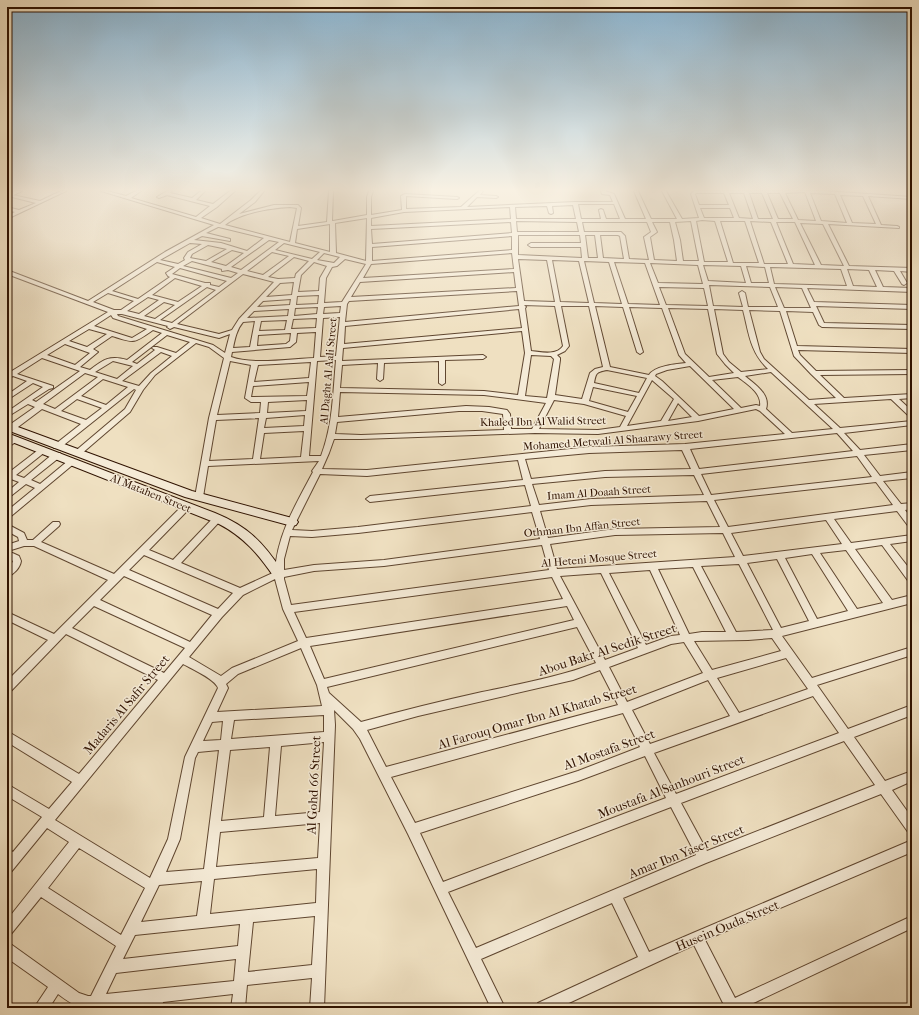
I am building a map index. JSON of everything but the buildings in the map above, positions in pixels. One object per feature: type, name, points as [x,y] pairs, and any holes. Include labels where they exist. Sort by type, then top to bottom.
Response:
[{"type":"street","points":[[88,303],[156,260],[195,238]]},
{"type":"street","points":[[221,238],[228,240]]},
{"type":"street","points":[[155,321],[268,238]]},
{"type":"street","points":[[269,238],[369,263],[515,254],[549,258],[912,270]]},
{"type":"street","points":[[292,244],[293,238]]},
{"type":"street","points":[[332,238],[333,254]]},
{"type":"street","points":[[368,238],[369,263]]},
{"type":"street","points":[[368,246],[462,238]]},
{"type":"street","points":[[515,238],[515,254],[528,353],[521,398]]},
{"type":"street","points":[[582,238],[583,259],[607,368]]},
{"type":"street","points":[[598,238],[601,260]]},
{"type":"street","points":[[623,238],[627,260]]},
{"type":"street","points":[[647,238],[649,261],[679,350],[740,410]]},
{"type":"street","points":[[677,238],[680,262]]},
{"type":"street","points":[[697,238],[720,354],[727,363],[764,399],[762,409],[790,435]]},
{"type":"street","points":[[723,238],[731,264]]},
{"type":"street","points":[[754,238],[782,310],[799,359],[842,400]]},
{"type":"street","points":[[781,238],[791,266]]},
{"type":"street","points":[[805,238],[819,267]]},
{"type":"street","points":[[830,238],[845,267],[851,288]]},
{"type":"street","points":[[190,241],[232,248],[248,253]]},
{"type":"street","points":[[127,363],[166,332],[172,325],[282,242]]},
{"type":"street","points":[[188,260],[187,258],[190,253],[207,243]]},
{"type":"street","points":[[531,245],[583,245]]},
{"type":"street","points":[[206,263],[232,248]]},
{"type":"street","points":[[271,250],[330,265],[335,265],[344,257]]},
{"type":"street","points":[[230,350],[288,346],[293,342],[290,318],[296,280],[301,271],[323,252]]},
{"type":"street","points":[[264,277],[292,256]]},
{"type":"street","points":[[528,353],[552,354],[564,350],[566,346],[549,258]]},
{"type":"street","points":[[156,260],[231,280]]},
{"type":"street","points":[[220,289],[170,275],[169,273],[188,260],[194,260],[278,281],[296,280]]},
{"type":"street","points":[[611,260],[640,352]]},
{"type":"street","name":"Al Daght Al Aali Street","points":[[278,574],[280,560],[292,522],[316,471],[324,458],[331,436],[340,360],[343,315],[346,301],[369,263]]},
{"type":"street","points":[[743,264],[749,285]]},
{"type":"street","points":[[305,459],[323,278],[330,265]]},
{"type":"street","points":[[871,268],[881,289]]},
{"type":"street","points":[[896,269],[904,283]]},
{"type":"street","points":[[359,280],[517,270]]},
{"type":"street","points":[[7,272],[113,312],[122,312],[212,335],[219,336],[234,332]]},
{"type":"street","points":[[122,312],[175,276]]},
{"type":"street","points":[[7,688],[142,550],[198,497],[213,418],[234,332],[241,320],[278,281]]},
{"type":"street","points":[[656,285],[804,286],[912,290]]},
{"type":"street","points":[[804,286],[822,325],[912,327]]},
{"type":"street","points":[[251,309],[321,305],[346,301],[448,292],[520,289]]},
{"type":"street","points":[[107,291],[139,301]]},
{"type":"street","points":[[261,299],[322,293]]},
{"type":"street","points":[[742,293],[757,352],[762,360],[839,431],[859,454],[912,525]]},
{"type":"street","points":[[147,295],[179,304]]},
{"type":"street","points":[[139,317],[163,300]]},
{"type":"street","points":[[342,324],[522,305],[557,304],[815,310]]},
{"type":"street","points":[[812,304],[912,306]]},
{"type":"street","points":[[10,375],[113,312]]},
{"type":"street","points":[[113,312],[115,317],[218,349],[228,358],[236,361],[255,363],[316,359],[381,361],[483,357]]},
{"type":"street","points":[[241,320],[343,315]]},
{"type":"street","points":[[252,349],[258,319]]},
{"type":"street","points":[[89,327],[134,340],[152,328]]},
{"type":"street","points":[[341,346],[525,329]]},
{"type":"street","points":[[256,333],[319,330]]},
{"type":"street","points":[[89,349],[111,334]]},
{"type":"street","points":[[7,496],[86,423],[106,407],[137,388],[195,341]]},
{"type":"street","points":[[65,342],[89,349],[95,353],[76,367]]},
{"type":"street","points":[[149,346],[177,355]]},
{"type":"street","points":[[794,348],[912,351]]},
{"type":"street","points":[[118,381],[160,350]]},
{"type":"street","points":[[535,431],[537,423],[545,413],[550,399],[557,360],[557,358],[552,354]]},
{"type":"street","points":[[42,356],[137,388]]},
{"type":"street","points":[[10,435],[39,406],[58,390],[110,359],[138,366]]},
{"type":"street","points":[[442,359],[442,383]]},
{"type":"street","points":[[380,379],[381,361]]},
{"type":"street","points":[[255,363],[248,398],[255,401],[311,398]]},
{"type":"street","points":[[622,429],[650,377],[659,370],[692,364]]},
{"type":"street","points":[[585,402],[593,373],[597,370],[607,368],[658,380],[698,419]]},
{"type":"street","points":[[708,379],[772,370]]},
{"type":"street","points":[[813,373],[912,372]]},
{"type":"street","points":[[10,375],[58,390]]},
{"type":"street","points":[[55,412],[103,376]]},
{"type":"street","points":[[251,384],[312,380]]},
{"type":"street","points":[[7,398],[32,381]]},
{"type":"street","points":[[590,384],[640,395]]},
{"type":"street","points":[[7,415],[48,386]]},
{"type":"street","points":[[7,515],[75,458],[128,410],[137,388]]},
{"type":"street","points":[[337,390],[484,393],[521,398],[585,402],[629,416]]},
{"type":"street","points":[[76,396],[106,407]]},
{"type":"street","points":[[807,402],[912,396]]},
{"type":"street","points":[[893,397],[912,415]]},
{"type":"street","points":[[663,424],[677,399]]},
{"type":"street","points":[[256,461],[266,400]]},
{"type":"street","points":[[27,401],[86,423]]},
{"type":"street","points":[[334,420],[443,411],[465,407],[505,412],[507,414],[508,432]]},
{"type":"street","name":"Khaled Ibn Al Walid Street","points":[[331,436],[361,437],[571,430],[590,432],[698,419],[756,407],[762,409]]},
{"type":"street","points":[[213,418],[309,413]]},
{"type":"street","name":"Mohamed Metwali Al Shaarawy Street","points":[[316,471],[374,472],[602,449],[685,447],[912,423]]},
{"type":"street","points":[[261,431],[308,428]]},
{"type":"street","name":"Al Matahen Street","points":[[10,435],[42,450],[57,451]]},
{"type":"street","name":"Al Matahen Street","points":[[10,435],[75,458],[187,507],[218,518],[249,536],[262,549],[278,574]]},
{"type":"street","points":[[685,447],[708,498],[742,560],[777,634],[788,653],[912,828]]},
{"type":"street","points":[[370,499],[606,474],[696,472],[912,447]]},
{"type":"street","points":[[9,476],[42,450]]},
{"type":"street","name":"Al Matahen Street","points":[[75,458],[198,497],[292,522]]},
{"type":"street","points":[[205,464],[324,458]]},
{"type":"street","points":[[521,458],[543,541],[554,573],[704,858]]},
{"type":"street","name":"Imam Al Doaah Street","points":[[288,533],[333,533],[534,508],[617,500],[708,498],[912,474]]},
{"type":"street","points":[[9,476],[41,487]]},
{"type":"street","points":[[187,507],[202,506],[198,497]]},
{"type":"street","name":"Othman Ibn Affan Street","points":[[278,574],[314,568],[384,563],[615,532],[726,530],[912,506]]},
{"type":"street","points":[[828,517],[890,604]]},
{"type":"street","points":[[175,564],[218,518]]},
{"type":"street","points":[[35,543],[56,524]]},
{"type":"street","points":[[7,527],[21,535],[24,543]]},
{"type":"street","name":"Al Heteni Mosque Street","points":[[288,609],[554,573],[742,560],[912,538]]},
{"type":"street","points":[[884,542],[912,579]]},
{"type":"street","points":[[7,548],[24,543],[35,543],[115,579]]},
{"type":"street","points":[[142,550],[240,592]]},
{"type":"street","points":[[814,551],[855,614]]},
{"type":"street","points":[[7,554],[16,558],[17,561],[16,565],[7,573]]},
{"type":"street","points":[[779,555],[815,624]]},
{"type":"street","points":[[696,564],[733,636]]},
{"type":"street","points":[[652,566],[686,637],[737,718]]},
{"type":"street","points":[[603,569],[643,649]]},
{"type":"street","points":[[122,571],[219,614]]},
{"type":"street","name":"Madaris Al Safir Street","points":[[9,861],[80,781],[219,614],[240,592],[278,574]]},
{"type":"street","name":"Al Gohd 66 Street","points":[[278,574],[288,609],[322,684],[327,697],[329,710],[326,817],[317,1008]]},
{"type":"street","name":"Abou Bakr Al Sedik Street","points":[[359,727],[418,711],[541,684],[603,666],[643,649],[671,640],[686,637],[777,634],[912,599]]},
{"type":"street","points":[[93,600],[192,647]]},
{"type":"street","points":[[221,682],[235,671],[304,643],[569,602]]},
{"type":"street","points":[[7,616],[55,639]]},
{"type":"street","points":[[322,684],[580,622]]},
{"type":"street","points":[[65,629],[165,678]]},
{"type":"street","name":"Al Mostafa Street","points":[[412,830],[578,776],[737,718],[812,687],[912,651]]},
{"type":"street","name":"Al Farouq Omar Ibn Al Khatab Street","points":[[384,773],[625,708],[710,675],[788,653]]},
{"type":"street","points":[[94,1005],[155,882],[174,839],[187,766],[223,688],[221,682],[182,658]]},
{"type":"street","points":[[327,697],[359,727],[384,773],[498,1008]]},
{"type":"street","points":[[210,717],[329,710]]},
{"type":"street","name":"Moustafa Al Sanhouri Street","points":[[441,889],[912,710]]},
{"type":"street","points":[[203,921],[229,716]]},
{"type":"street","points":[[7,736],[80,781]]},
{"type":"street","points":[[194,748],[329,737]]},
{"type":"street","points":[[268,822],[276,741]]},
{"type":"street","name":"Amar Ibn Yaser Street","points":[[472,956],[704,858],[912,776]]},
{"type":"street","points":[[7,790],[78,840],[155,882],[209,874],[323,863]]},
{"type":"street","points":[[215,827],[326,817]]},
{"type":"street","points":[[7,930],[78,840]]},
{"type":"street","name":"Husein Ouda Street","points":[[543,1008],[697,937],[912,846]]},
{"type":"street","points":[[39,890],[124,944]]},
{"type":"street","points":[[615,895],[646,960]]},
{"type":"street","points":[[131,929],[321,909]]},
{"type":"street","points":[[238,1008],[247,917]]},
{"type":"street","points":[[697,937],[731,1007],[912,922]]},
{"type":"street","points":[[7,950],[81,1001],[94,1005],[156,1002],[240,983],[319,971]]},
{"type":"street","points":[[112,968],[244,952]]},
{"type":"street","points":[[41,1008],[57,985]]}]
